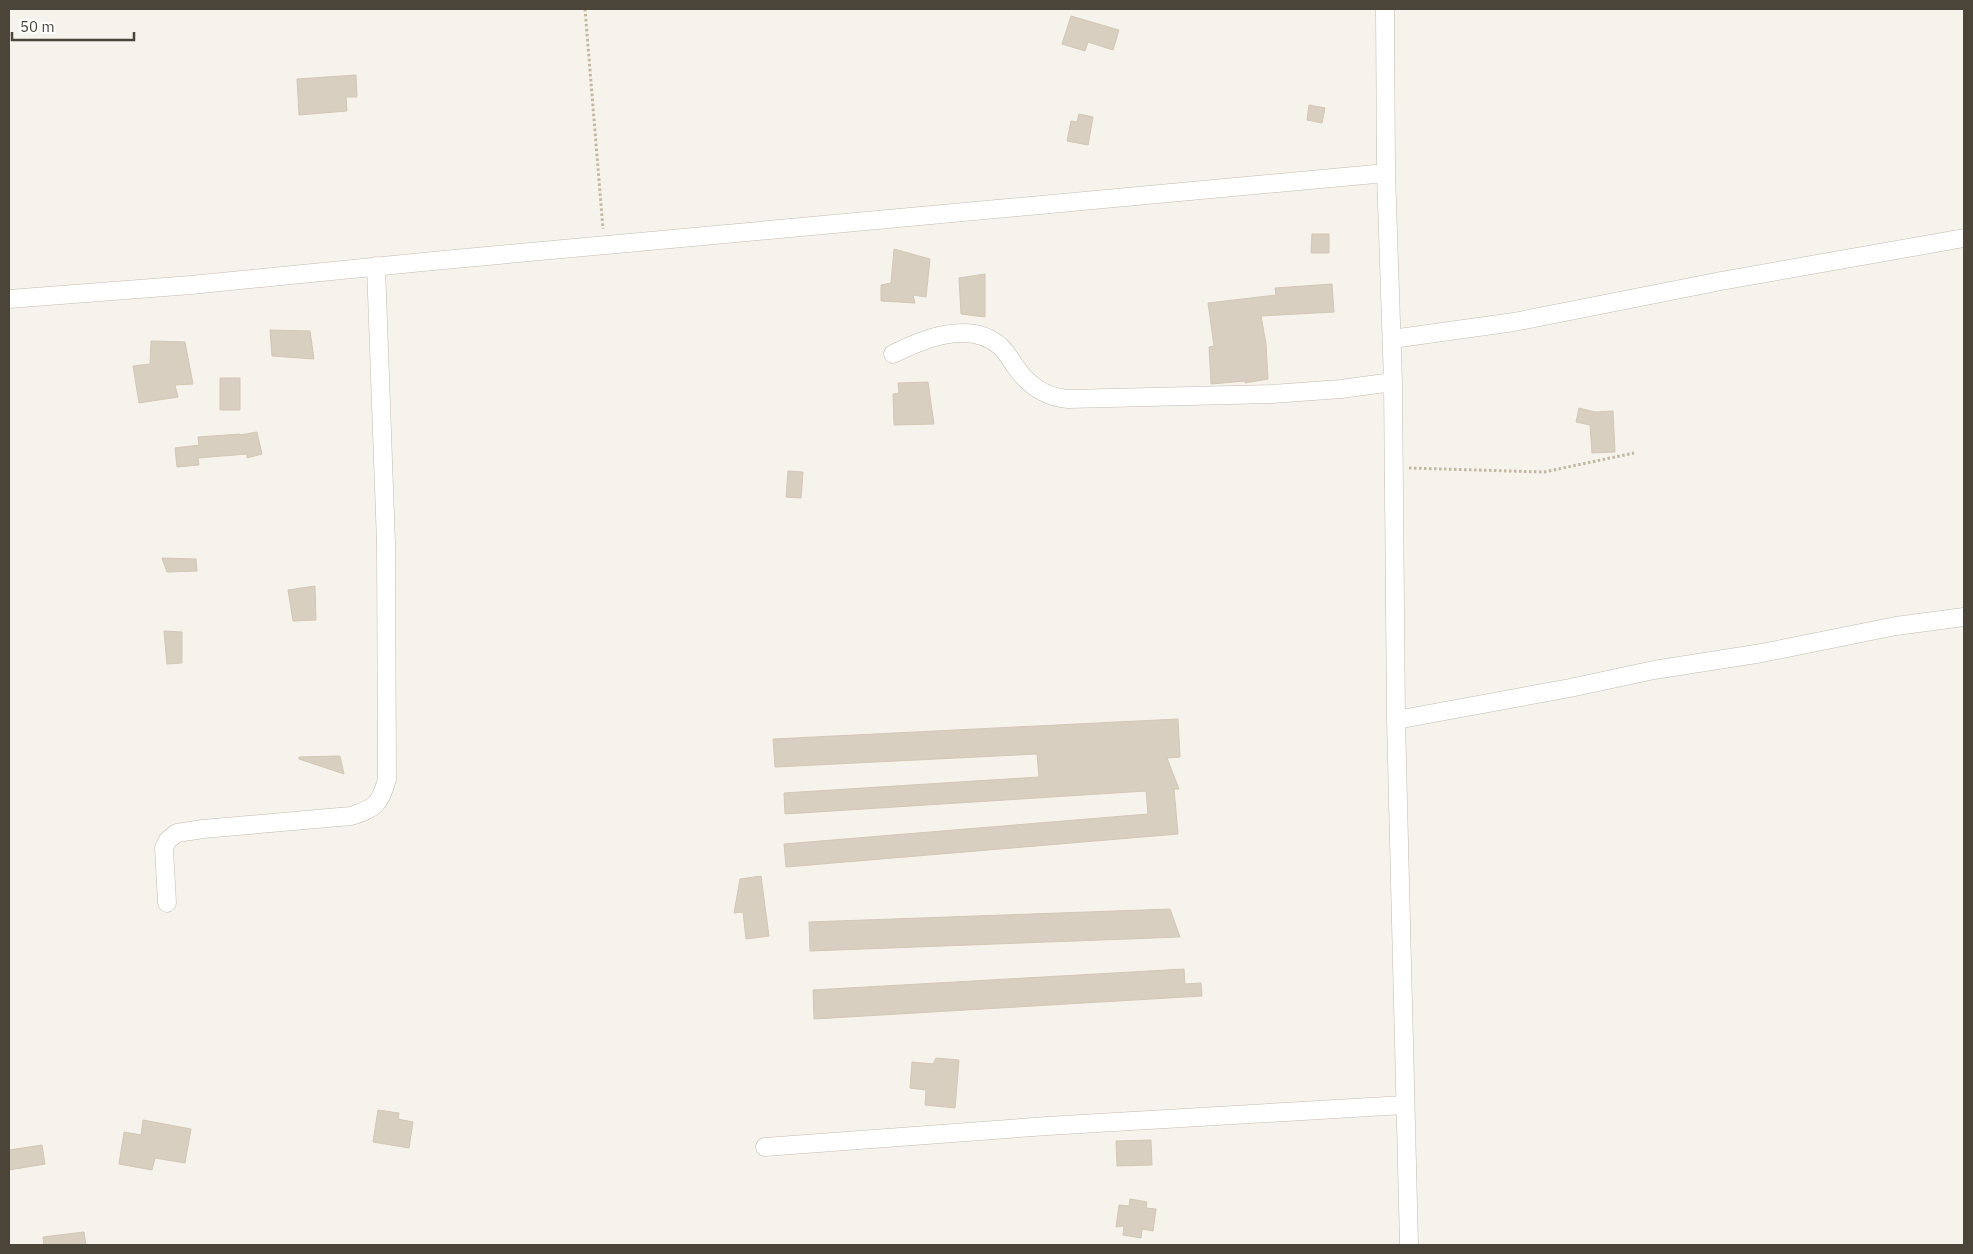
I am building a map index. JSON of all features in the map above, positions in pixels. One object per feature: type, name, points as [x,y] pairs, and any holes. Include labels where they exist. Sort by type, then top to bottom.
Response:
[{"type":"street","points":[[1385,9],[1386,173],[1393,382],[1396,720],[1403,964],[1404,1105],[1409,1245]]},
{"type":"street","points":[[9,299],[86,294],[1386,173]]},
{"type":"street","points":[[1392,339],[1514,322],[1731,279],[1964,238]]},
{"type":"street","points":[[167,903],[164,848],[168,840],[178,833],[203,829],[351,816],[372,809],[383,793],[387,779],[386,543],[376,266]]},
{"type":"street","points":[[893,354],[906,347],[952,334],[963,332],[979,335],[992,340],[1002,347],[1020,373],[1033,387],[1053,398],[1068,399],[1272,394],[1341,389],[1393,382]]},
{"type":"street","points":[[1396,720],[1570,688],[1654,670],[1762,653],[1896,626],[1964,617]]},
{"type":"street","points":[[765,1147],[1047,1126],[1404,1105]]},
{"type":"path","points":[[585,9],[605,245]]},
{"type":"path","points":[[1394,468],[1544,472],[1634,453]]},
{"type":"building","points":[[1071,16],[1119,30],[1113,50],[1088,42],[1085,51],[1062,44]]},
{"type":"building","points":[[356,75],[357,97],[346,97],[347,111],[299,115],[297,79]]},
{"type":"building","points":[[1309,105],[1325,108],[1322,123],[1307,120]]},
{"type":"building","points":[[1079,114],[1093,117],[1088,145],[1067,141],[1071,121],[1077,122]]},
{"type":"building","points":[[1312,234],[1329,234],[1329,253],[1311,253]]},
{"type":"building","points":[[894,249],[930,259],[926,297],[913,295],[915,303],[881,301],[881,285],[891,283]]},
{"type":"building","points":[[985,274],[985,317],[961,314],[959,278]]},
{"type":"building","points":[[1332,284],[1334,312],[1261,316],[1266,344],[1268,379],[1245,383],[1245,381],[1211,384],[1209,347],[1214,346],[1208,303],[1276,295],[1275,288]]},
{"type":"building","points":[[270,330],[310,331],[314,359],[272,356]]},
{"type":"building","points":[[151,341],[185,342],[193,384],[175,385],[178,397],[139,403],[133,366],[150,364]]},
{"type":"building","points":[[220,378],[240,378],[240,410],[220,410]]},
{"type":"building","points":[[928,382],[934,424],[894,425],[893,394],[899,393],[898,383]]},
{"type":"building","points":[[1579,408],[1595,412],[1613,411],[1615,452],[1592,453],[1590,425],[1576,422]]},
{"type":"building","points":[[257,432],[262,454],[247,458],[247,454],[198,458],[199,465],[177,467],[175,448],[199,445],[198,437],[240,435]]},
{"type":"building","points":[[788,471],[803,472],[801,498],[786,497]]},
{"type":"building","points":[[162,558],[196,559],[197,571],[167,572]]},
{"type":"building","points":[[315,586],[316,620],[293,621],[288,590]]},
{"type":"building","points":[[164,631],[182,632],[182,663],[167,664]]},
{"type":"building","points":[[1178,719],[1180,757],[1167,758],[1179,789],[1174,789],[1178,834],[786,867],[784,844],[1148,814],[1146,791],[785,814],[784,793],[1039,777],[1037,754],[775,767],[773,739]]},
{"type":"building","points":[[340,756],[344,774],[299,759],[299,757]]},
{"type":"building","points":[[761,876],[769,936],[746,939],[743,912],[734,913],[740,879]]},
{"type":"building","points":[[1170,909],[1180,937],[810,951],[809,922]]},
{"type":"building","points":[[1184,969],[1185,984],[1201,983],[1202,996],[814,1019],[813,990]]},
{"type":"building","points":[[936,1058],[959,1060],[955,1108],[925,1105],[926,1090],[910,1088],[912,1062],[933,1064]]},
{"type":"building","points":[[378,1110],[399,1113],[398,1119],[413,1122],[409,1148],[373,1142]]},
{"type":"building","points":[[143,1120],[191,1129],[185,1163],[155,1158],[152,1170],[119,1164],[124,1132],[141,1135]]},
{"type":"building","points":[[1151,1140],[1152,1165],[1117,1166],[1116,1141]]},
{"type":"building","points":[[42,1145],[45,1164],[9,1170],[9,1150]]},
{"type":"building","points":[[1130,1199],[1147,1202],[1146,1208],[1156,1209],[1153,1231],[1142,1229],[1141,1238],[1123,1235],[1124,1226],[1116,1227],[1119,1205],[1129,1206]]},
{"type":"building","points":[[84,1232],[86,1245],[44,1245],[43,1237]]}]
